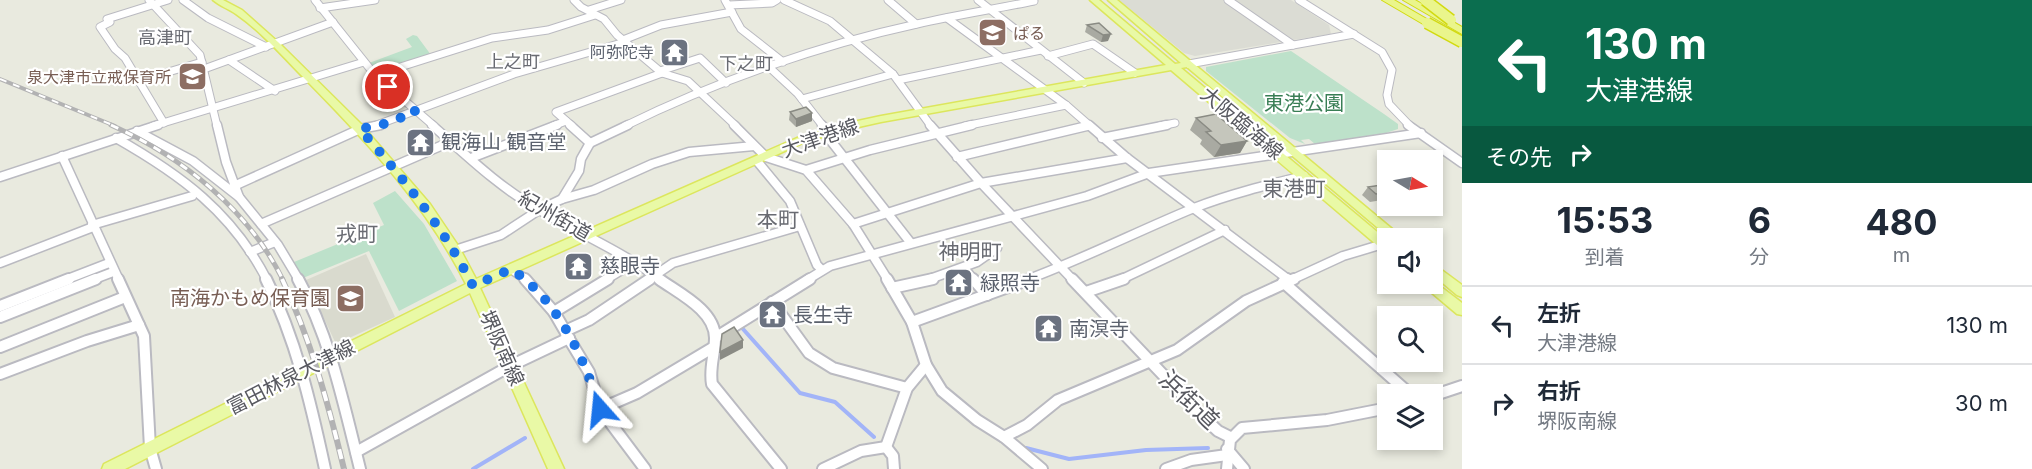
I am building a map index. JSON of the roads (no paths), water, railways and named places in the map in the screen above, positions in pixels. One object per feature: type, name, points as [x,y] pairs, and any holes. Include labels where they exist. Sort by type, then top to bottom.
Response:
[{"type":"highway","points":[[1378,0],[1462,40]]},
{"type":"highway","points":[[1389,0],[1462,40]]},
{"type":"highway","points":[[1396,0],[1462,40]]},
{"type":"highway","points":[[1408,0],[1462,27]]},
{"type":"highway","points":[[1419,0],[1462,27]]},
{"type":"highway","points":[[1425,0],[1462,27]]},
{"type":"main road","name":"堺阪南線","points":[[217,0],[239,12],[271,45],[310,78],[360,129],[426,207],[455,250],[473,286],[556,469]]},
{"type":"main road","name":"大阪臨海線","points":[[1094,0],[1280,154],[1377,239]]},
{"type":"main road","name":"大阪臨海線","points":[[1112,0],[1385,228]]},
{"type":"main road","name":"大津港線","points":[[473,286],[825,131],[1189,64]]},
{"type":"main road","points":[[1443,276],[1462,292]]},
{"type":"main road","name":"富田林泉大津線","points":[[110,469],[473,286]]},
{"type":"main road","points":[[1442,294],[1462,310]]},
{"type":"street","points":[[164,123],[125,58],[115,49],[100,27],[110,22],[107,19],[152,2],[168,0]]},
{"type":"street","points":[[183,0],[208,18],[271,45]]},
{"type":"street","name":"紀州街道","points":[[315,0],[375,75],[416,112],[493,178],[539,210],[587,235],[655,276],[700,310],[713,324],[714,342]]},
{"type":"street","points":[[321,8],[375,0]]},
{"type":"street","points":[[574,0],[604,19],[624,41],[661,72],[688,81],[702,92],[754,146],[790,201],[817,265],[822,270]]},
{"type":"street","points":[[375,75],[492,38],[548,30],[621,0]]},
{"type":"street","points":[[234,186],[360,129],[384,124],[514,74],[569,60],[661,25],[728,6],[772,3],[777,0]]},
{"type":"street","name":"浜街道","points":[[784,0],[830,21],[896,77],[935,132],[981,183],[1150,362],[1218,431],[1230,437]]},
{"type":"street","points":[[888,0],[916,24]]},
{"type":"street","points":[[978,0],[1084,83]]},
{"type":"street","points":[[1228,0],[1293,45]]},
{"type":"street","points":[[1299,0],[1382,52],[1390,62],[1393,72],[1387,95],[1390,106],[1399,118],[1462,163]]},
{"type":"street","points":[[1414,0],[1462,27]]},
{"type":"street","points":[[562,199],[579,171],[581,159],[590,143],[666,106],[783,62],[854,41],[916,24],[1034,1]]},
{"type":"street","points":[[152,2],[194,46],[203,65],[212,109],[239,197]]},
{"type":"street","points":[[728,6],[741,29],[783,62]]},
{"type":"street","points":[[948,18],[1066,105],[1087,126],[1127,158],[1225,230],[1399,384]]},
{"type":"street","points":[[138,81],[229,60],[333,22]]},
{"type":"street","points":[[1189,64],[1354,34]]},
{"type":"street","points":[[802,99],[896,77],[1093,44],[1135,73]]},
{"type":"street","points":[[590,143],[556,112],[700,58],[726,83]]},
{"type":"street","points":[[229,60],[246,69],[264,86],[275,90]]},
{"type":"street","points":[[0,177],[137,131],[364,62]]},
{"type":"street","points":[[769,67],[802,99],[910,242]]},
{"type":"street","points":[[761,159],[806,170],[845,156],[935,132],[1066,105]]},
{"type":"street","points":[[471,158],[566,122]]},
{"type":"street","points":[[1102,138],[1174,123]]},
{"type":"street","points":[[957,157],[1087,126]]},
{"type":"street","points":[[137,131],[193,161],[239,197],[275,242],[301,282],[332,356],[360,469]]},
{"type":"street","points":[[600,409],[637,393],[822,270],[872,253],[1087,196],[1149,173],[1421,134]]},
{"type":"street","points":[[112,140],[162,164],[203,196],[218,211],[250,252],[274,294],[303,370],[325,469]]},
{"type":"street","points":[[261,224],[452,141]]},
{"type":"street","points":[[455,250],[501,235],[539,210],[562,199],[594,190],[630,173],[689,152],[754,146]]},
{"type":"street","points":[[62,156],[144,336],[150,448],[156,469]]},
{"type":"street","points":[[853,224],[981,183],[1127,158]]},
{"type":"street","points":[[806,170],[853,224],[872,253],[912,322],[926,365],[942,391],[977,420],[1004,437],[1042,469]]},
{"type":"street","points":[[912,322],[1062,267],[1195,208],[1242,191],[1304,176]]},
{"type":"street","points":[[0,263],[93,226],[192,196]]},
{"type":"street","points":[[356,452],[567,335],[673,263],[800,226]]},
{"type":"street","points":[[1086,292],[1129,277],[1225,230]]},
{"type":"street","points":[[250,252],[275,242]]},
{"type":"street","points":[[892,288],[922,282],[964,268],[991,255],[997,248]]},
{"type":"street","points":[[1004,437],[1027,424],[1058,400],[1177,350],[1246,301],[1343,256],[1377,248]]},
{"type":"street","points":[[554,312],[633,263]]},
{"type":"street","points":[[0,306],[111,267]]},
{"type":"street","points":[[0,317],[111,267]]},
{"type":"street","points":[[964,268],[987,295]]},
{"type":"street","points":[[511,269],[528,280],[554,312],[589,372],[600,409],[645,469]]},
{"type":"street","points":[[0,347],[125,297]]},
{"type":"street","points":[[772,302],[809,353],[833,368],[907,388]]},
{"type":"street","points":[[0,374],[87,341],[139,325]]},
{"type":"street","points":[[714,342],[710,372],[712,384],[781,469]]},
{"type":"street","points":[[886,447],[907,388],[926,365]]},
{"type":"street","points":[[1443,392],[1462,386]]},
{"type":"street","points":[[1227,469],[1230,437],[1233,432],[1242,428],[1328,420],[1377,410]]},
{"type":"street","points":[[823,469],[873,446],[886,447]]},
{"type":"street","points":[[886,447],[892,456],[894,469]]},
{"type":"street","points":[[1166,469],[1191,460],[1227,452]]},
{"type":"street","name":"浜街道","points":[[1227,452],[1244,469]]},
{"type":"waterway","points":[[743,329],[800,393],[835,402],[874,437]]},
{"type":"waterway","points":[[473,469],[525,438]]},
{"type":"waterway","points":[[1026,448],[1069,459],[1146,450],[1208,448]]},
{"type":"railway","points":[[0,79],[115,126]]},
{"type":"railway","points":[[111,125],[163,153],[210,188],[251,230],[283,280]]},
{"type":"railway","points":[[282,279],[302,325],[318,372],[344,469]]},
{"type":"place","name":"ぱる","points":[[992,33]]},
{"type":"place","name":"阿弥陀寺","points":[[675,52]]},
{"type":"place","name":"泉大津市立戒保育所","points":[[192,77]]},
{"type":"place","name":"観海山 観音堂","points":[[420,142]]},
{"type":"place","name":"慈眼寺","points":[[579,266]]},
{"type":"place","name":"緑照寺","points":[[959,283]]},
{"type":"place","name":"南海かもめ保育園","points":[[351,298]]},
{"type":"place","name":"長生寺","points":[[772,315]]},
{"type":"place","name":"南溟寺","points":[[1048,329]]},
{"type":"district","name":"高津町","points":[[165,38]]},
{"type":"district","name":"上之町","points":[[513,62]]},
{"type":"district","name":"下之町","points":[[746,64]]},
{"type":"district","name":"東港町","points":[[1294,189]]},
{"type":"district","name":"本町","points":[[778,220]]},
{"type":"district","name":"戎町","points":[[357,234]]},
{"type":"district","name":"神明町","points":[[970,252]]},
{"type":"park label","name":"東港公園","points":[[1304,103]]}]
